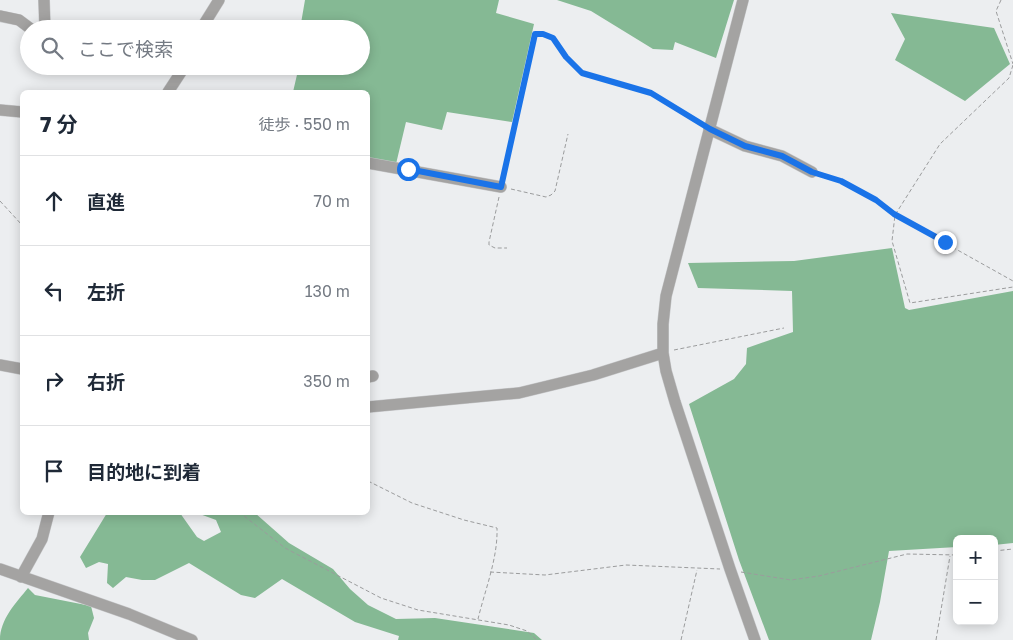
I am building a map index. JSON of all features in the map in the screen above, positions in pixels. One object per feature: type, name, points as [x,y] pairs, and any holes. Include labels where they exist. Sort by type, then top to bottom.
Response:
[{"type":"street","points":[[44,0],[45,20]]},
{"type":"street","points":[[207,20],[219,0]]},
{"type":"street","points":[[743,0],[666,296],[663,324],[663,353],[674,402],[755,640]]},
{"type":"street","points":[[0,16],[20,21]]},
{"type":"street","points":[[169,90],[179,75]]},
{"type":"street","points":[[0,110],[20,112]]},
{"type":"street","points":[[710,129],[745,146],[782,156],[812,172]]},
{"type":"street","points":[[370,163],[501,187]]},
{"type":"street","points":[[370,407],[519,393],[593,375],[663,353]]},
{"type":"street","points":[[0,364],[20,368]]},
{"type":"street","points":[[21,577],[42,539],[48,515]]},
{"type":"street","points":[[0,569],[129,614],[192,640]]},
{"type":"path","points":[[1001,0],[996,12],[1013,64],[1010,78],[940,144],[895,215],[892,241],[910,303],[1013,287]]},
{"type":"path","points":[[507,248],[495,248],[489,242],[535,34],[543,34],[553,38],[566,57],[582,73],[651,93],[710,129]]},
{"type":"path","points":[[501,187],[546,197],[551,195],[555,191],[568,134]]},
{"type":"path","points":[[812,172],[841,181],[876,200],[895,215],[1013,281]]},
{"type":"path","points":[[0,201],[20,223]]},
{"type":"path","points":[[663,353],[784,328]]},
{"type":"path","points":[[370,482],[412,503],[464,520],[497,528],[497,538],[490,572],[477,620]]},
{"type":"path","points":[[242,515],[285,548],[381,598],[418,610],[509,625],[527,631],[537,640]]},
{"type":"path","points":[[998,551],[1013,549]]},
{"type":"path","points":[[936,640],[950,555]]},
{"type":"path","points":[[681,640],[697,568]]},
{"type":"green space","points":[[305,0],[499,0],[496,13],[534,24],[512,122],[447,112],[442,130],[406,122],[396,164],[370,159],[370,90],[293,90],[297,75],[370,75],[370,20],[302,20]]},
{"type":"green space","points":[[557,0],[734,0],[716,58],[675,42],[673,50],[653,49],[591,11]]},
{"type":"green space","points":[[891,13],[994,28],[1010,64],[965,101],[895,60],[905,39]]},
{"type":"green space","points":[[892,248],[905,308],[909,310],[1013,291],[1013,543],[998,545],[998,535],[953,535],[953,547],[889,551],[871,640],[769,640],[739,560],[689,404],[734,379],[746,364],[747,348],[793,332],[792,291],[698,288],[688,263],[794,261]]},
{"type":"green space","points":[[106,515],[181,515],[197,537],[204,541],[221,532],[216,520],[202,515],[257,515],[289,543],[333,569],[350,589],[368,605],[396,619],[435,618],[534,633],[542,640],[398,640],[399,636],[355,622],[282,579],[255,598],[241,595],[189,563],[155,580],[126,577],[113,588],[107,583],[108,564],[99,562],[86,568],[80,557]]},
{"type":"green space","points":[[28,588],[35,595],[91,606],[94,618],[88,633],[89,640],[0,640],[6,618]]},
{"type":"route","points":[[408,169],[501,187],[535,34],[543,34],[553,38],[566,57],[582,73],[651,93],[710,129],[745,146],[782,156],[812,172],[841,181],[876,200],[894,214],[945,242]]}]
